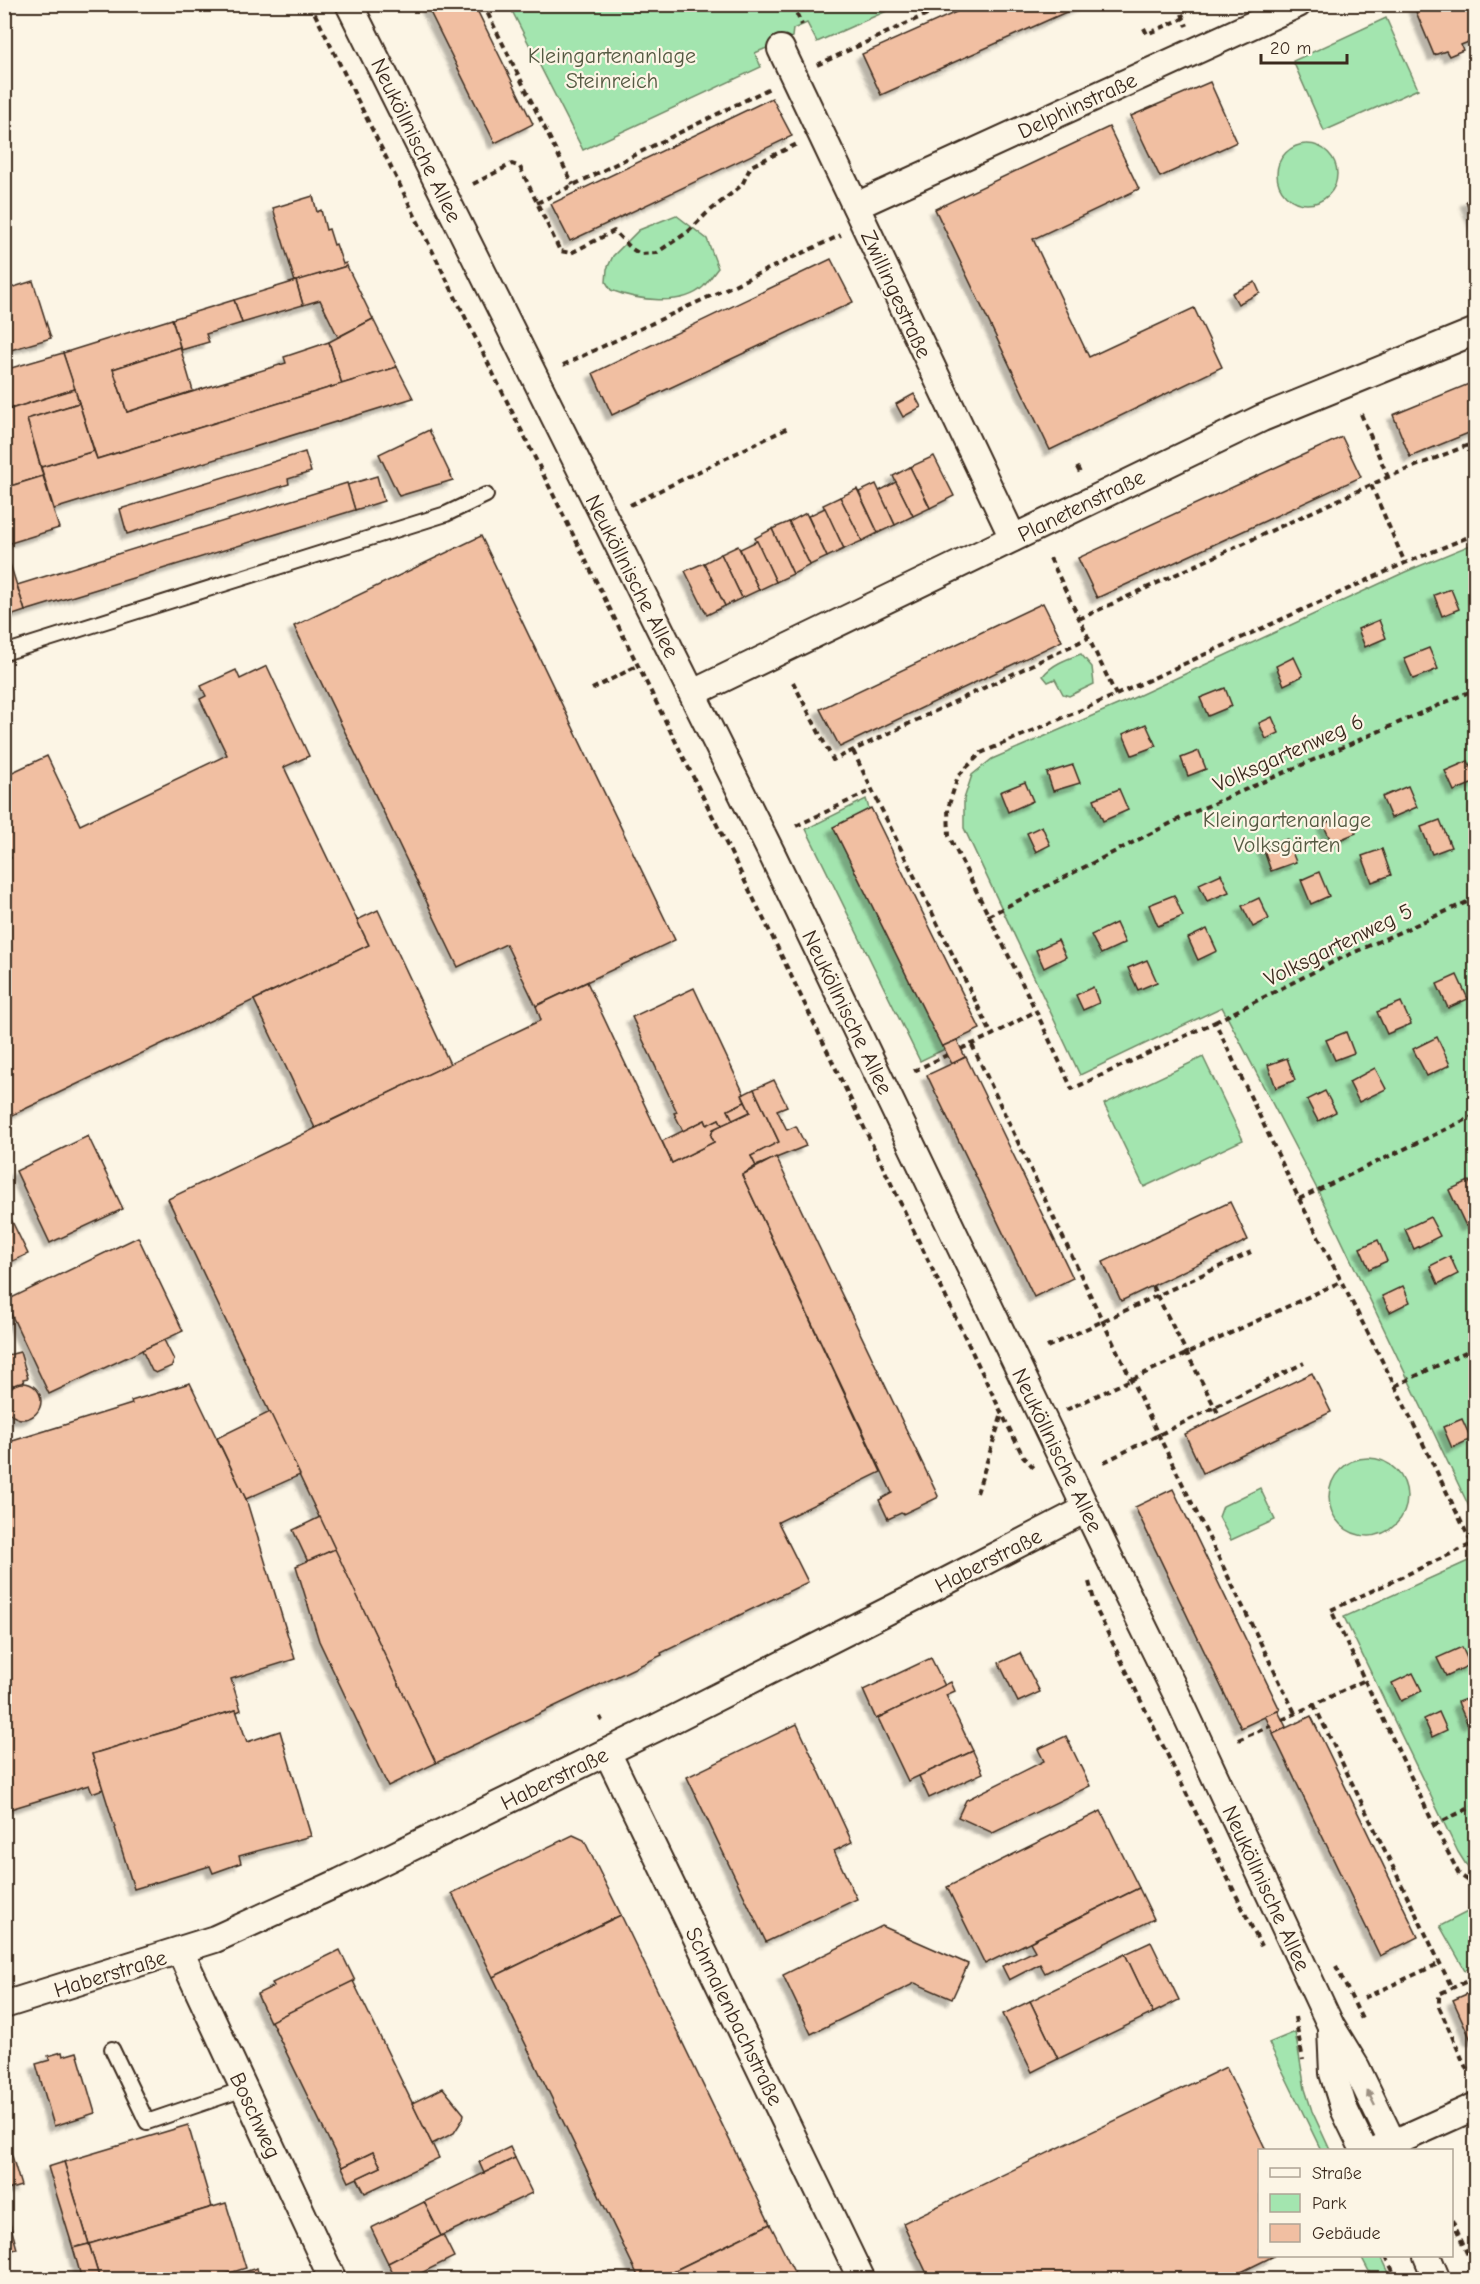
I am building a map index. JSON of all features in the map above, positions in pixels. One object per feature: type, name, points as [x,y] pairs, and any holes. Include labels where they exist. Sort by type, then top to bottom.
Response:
[{"type":"street","name":"Neuköllnische Allee","points":[[349,4],[693,693],[1176,1693],[1331,2026],[1356,2067],[1389,2148]]},
{"type":"street","name":"Delphinstraße","points":[[856,206],[1298,4]]},
{"type":"street","name":"Zwillingestraße","points":[[781,50],[1013,538]]},
{"type":"street","name":"Planetenstraße","points":[[693,693],[1262,418],[1476,331]]},
{"type":"street","name":"Haberstraße","points":[[4,2005],[215,1939],[340,1882],[927,1592],[1086,1509]]},
{"type":"street","name":"Schmalenbachstraße","points":[[607,1752],[862,2280]]},
{"type":"street","name":"Boschweg","points":[[180,1951],[333,2280]]},
{"type":"street","name":"Neuköllnische Allee","points":[[1331,2026],[1333,2073],[1344,2109],[1363,2149]]},
{"type":"street","points":[[1389,2148],[1476,2106]]},
{"type":"street","points":[[1427,2257],[1437,2280]]},
{"type":"lane","points":[[4,652],[446,514],[486,495]]},
{"type":"lane","points":[[112,2049],[147,2122],[244,2089]]},
{"type":"path","points":[[310,4],[816,1025],[1002,1414],[1023,1456],[1039,1472]]},
{"type":"path","points":[[483,4],[573,185]]},
{"type":"path","points":[[792,4],[802,25]]},
{"type":"path","points":[[808,69],[950,4]]},
{"type":"path","points":[[1144,28],[1147,34],[1184,18]]},
{"type":"path","points":[[537,203],[777,84]]},
{"type":"path","points":[[473,184],[512,164],[520,167],[560,251],[571,253],[614,231],[640,254],[656,253],[688,232],[742,185],[751,166],[804,141]]},
{"type":"path","points":[[563,365],[849,231]]},
{"type":"path","points":[[1361,414],[1388,477]]},
{"type":"path","points":[[630,505],[788,429]]},
{"type":"path","points":[[1079,619],[1388,477],[1476,442]]},
{"type":"path","points":[[1077,467],[1082,476]]},
{"type":"path","points":[[1371,485],[1405,563]]},
{"type":"path","points":[[961,1048],[972,1045],[1036,1011],[949,836],[948,808],[958,776],[981,753],[1116,695],[1405,563],[1476,534]]},
{"type":"path","points":[[1050,558],[1116,695]]},
{"type":"path","points":[[793,682],[833,760],[1088,638]]},
{"type":"path","points":[[591,689],[637,666]]},
{"type":"path","name":"Volksgartenweg 6","points":[[988,916],[1187,815],[1476,689]]},
{"type":"path","points":[[853,751],[992,1035]]},
{"type":"path","points":[[796,826],[872,789]]},
{"type":"path","name":"Volksgartenweg 5","points":[[1036,1011],[1072,1089],[1215,1022],[1335,961],[1476,898]]},
{"type":"path","points":[[1215,1022],[1299,1199],[1474,1544],[1331,1610],[1459,1874],[1476,1886]]},
{"type":"path","points":[[972,1045],[1158,1436],[1295,1713]]},
{"type":"path","points":[[914,1071],[947,1054]]},
{"type":"path","points":[[1299,1199],[1476,1115]]},
{"type":"path","points":[[1047,1347],[1251,1252]]},
{"type":"path","points":[[1044,1421],[1341,1282]]},
{"type":"path","points":[[1152,1286],[1185,1354],[1220,1418]]},
{"type":"path","points":[[1395,1386],[1476,1347]]},
{"type":"path","points":[[1104,1462],[1304,1363]]},
{"type":"path","points":[[977,1493],[1002,1414]]},
{"type":"path","points":[[1088,1577],[1097,1611],[1266,1955]]},
{"type":"path","points":[[1282,1720],[1365,1680]]},
{"type":"path","points":[[1314,1705],[1452,1988]]},
{"type":"path","points":[[1238,1740],[1270,1726]]},
{"type":"path","points":[[1434,1826],[1476,1805]]},
{"type":"path","points":[[1364,1998],[1440,1963]]},
{"type":"path","points":[[1467,2070],[1439,2007],[1439,1994],[1476,1977]]},
{"type":"path","points":[[1294,2012],[1305,2068]]},
{"type":"path","points":[[1453,2222],[1476,2273]]},
{"type":"path","points":[[1386,2257],[1397,2280]]},
{"type":"green space","name":"Kleingartenanlage Steinreich","points":[[509,5],[900,5],[817,42],[807,23],[793,29],[792,37],[755,53],[761,67],[583,150]]},
{"type":"green space","points":[[1386,18],[1418,89],[1324,131],[1293,61]]},
{"type":"green space","points":[[1307,144],[1328,153],[1337,174],[1328,195],[1307,204],[1286,195],[1277,174],[1286,153]]},
{"type":"green space","points":[[676,215],[707,239],[718,268],[705,285],[683,297],[659,300],[633,297],[611,290],[606,282],[607,269],[613,256],[639,230]]},
{"type":"green space","name":"Kleingartenanlage Volksgärten","points":[[1475,543],[1475,1519],[1317,1189],[1222,1007],[1080,1075],[964,828],[964,799],[972,775],[992,759],[1129,700],[1405,572]]},
{"type":"green space","points":[[1081,654],[1092,667],[1094,684],[1069,696],[1063,694],[1055,679],[1048,682],[1043,676],[1055,665]]},
{"type":"green space","points":[[866,799],[942,1047],[945,1049],[920,1061],[806,829]]},
{"type":"green space","points":[[1203,1057],[1243,1140],[1144,1187],[1104,1104]]},
{"type":"green space","points":[[1368,1458],[1383,1461],[1400,1475],[1407,1497],[1404,1512],[1390,1529],[1368,1536],[1353,1533],[1336,1519],[1329,1497],[1332,1482],[1346,1465]]},
{"type":"green space","points":[[1260,1488],[1275,1520],[1231,1540],[1219,1517],[1223,1506]]},
{"type":"green space","points":[[1475,1558],[1475,1874],[1470,1871],[1458,1852],[1344,1617]]},
{"type":"green space","points":[[1475,1908],[1475,1965],[1465,1970],[1440,1926]]},
{"type":"green space","points":[[1295,2032],[1305,2089],[1312,2111],[1330,2149],[1321,2149],[1269,2043]]},
{"type":"green space","points":[[1362,2257],[1381,2257],[1391,2277],[1373,2279]]},
{"type":"building","points":[[426,4],[474,4],[533,124],[495,143]]},
{"type":"building","points":[[974,4],[1084,4],[881,95],[862,54]]},
{"type":"building","points":[[1420,4],[1476,4],[1476,39],[1461,45],[1463,50],[1449,56],[1446,51],[1434,55],[1414,7]]},
{"type":"building","points":[[1210,82],[1237,142],[1160,177],[1131,116]]},
{"type":"building","points":[[772,98],[792,136],[570,241],[551,204]]},
{"type":"building","points":[[1109,127],[1139,189],[1033,239],[1089,357],[1194,308],[1222,367],[1050,450],[935,209]]},
{"type":"building","points":[[313,196],[317,212],[321,210],[326,230],[329,229],[343,264],[346,263],[347,266],[295,282],[273,208]]},
{"type":"building","points":[[1476,197],[1476,226],[1466,201]]},
{"type":"building","points":[[831,259],[853,302],[612,415],[593,373]]},
{"type":"building","points":[[347,266],[373,319],[338,337],[320,300],[303,305],[296,281]]},
{"type":"building","points":[[33,281],[51,338],[4,352],[4,290]]},
{"type":"building","points":[[296,281],[303,305],[242,323],[234,300]]},
{"type":"building","points":[[1255,282],[1260,293],[1238,304],[1232,293]]},
{"type":"building","points":[[234,300],[242,323],[206,334],[209,342],[181,350],[172,319]]},
{"type":"building","points":[[172,319],[180,347],[113,369],[127,412],[286,363],[284,357],[329,342],[342,384],[97,459],[63,353]]},
{"type":"building","points":[[373,319],[397,367],[342,384],[329,342]]},
{"type":"building","points":[[180,347],[193,391],[127,412],[113,369]]},
{"type":"building","points":[[63,353],[75,389],[4,411],[4,370]]},
{"type":"building","points":[[397,367],[413,398],[54,509],[41,467],[94,451],[97,459]]},
{"type":"building","points":[[1476,381],[1476,430],[1410,457],[1393,415]]},
{"type":"building","points":[[75,389],[79,403],[27,419],[43,476],[4,488],[4,411]]},
{"type":"building","points":[[914,394],[921,407],[903,417],[896,404]]},
{"type":"building","points":[[79,403],[94,451],[41,467],[27,419]]},
{"type":"building","points":[[429,430],[453,480],[399,496],[379,454]]},
{"type":"building","points":[[1342,437],[1361,477],[1097,598],[1078,558]]},
{"type":"building","points":[[305,452],[311,472],[288,479],[289,484],[127,534],[120,509]]},
{"type":"building","points":[[934,456],[954,496],[930,508],[910,467]]},
{"type":"building","points":[[910,467],[930,508],[913,516],[893,476]]},
{"type":"building","points":[[43,476],[59,528],[4,545],[4,488]]},
{"type":"building","points":[[377,476],[384,501],[355,510],[347,485]]},
{"type":"building","points":[[896,482],[913,516],[895,525],[879,491]]},
{"type":"building","points":[[347,483],[355,510],[25,611],[17,585]]},
{"type":"building","points":[[876,484],[895,525],[878,533],[859,492]]},
{"type":"building","points":[[857,489],[878,533],[862,541],[840,497]]},
{"type":"building","points":[[840,497],[862,541],[844,549],[823,505]]},
{"type":"building","points":[[825,508],[844,549],[827,557],[808,516]]},
{"type":"building","points":[[806,513],[827,557],[810,565],[789,522]]},
{"type":"building","points":[[789,522],[810,565],[793,574],[772,529]]},
{"type":"building","points":[[772,529],[793,574],[776,582],[755,538]]},
{"type":"building","points":[[481,536],[675,940],[536,1006],[506,944],[458,967],[294,626]]},
{"type":"building","points":[[757,541],[776,582],[759,590],[740,549]]},
{"type":"building","points":[[4,545],[25,611],[4,618]]},
{"type":"building","points":[[738,546],[759,590],[742,598],[721,554]]},
{"type":"building","points":[[721,554],[742,598],[725,606],[704,563]]},
{"type":"building","points":[[704,563],[725,606],[707,615],[685,571]]},
{"type":"building","points":[[1451,589],[1459,609],[1442,616],[1434,595]]},
{"type":"building","points":[[1043,603],[1062,641],[840,747],[820,709]]},
{"type":"building","points":[[1379,620],[1386,638],[1365,647],[1358,629]]},
{"type":"building","points":[[1429,648],[1438,669],[1413,679],[1404,658]]},
{"type":"building","points":[[1294,657],[1303,676],[1284,685],[1276,666]]},
{"type":"building","points":[[267,666],[309,756],[284,767],[369,945],[4,1119],[4,862],[11,858],[4,844],[4,776],[47,756],[80,825],[227,755],[200,699],[206,696],[201,686],[236,670],[240,679]]},
{"type":"building","points":[[1225,688],[1232,706],[1208,716],[1200,698]]},
{"type":"building","points":[[1272,717],[1279,733],[1266,739],[1259,723]]},
{"type":"building","points":[[1146,724],[1156,746],[1132,755],[1123,734]]},
{"type":"building","points":[[1199,751],[1206,769],[1188,776],[1181,758]]},
{"type":"building","points":[[1468,761],[1476,782],[1454,791],[1445,771]]},
{"type":"building","points":[[1073,765],[1080,783],[1053,791],[1047,773]]},
{"type":"building","points":[[1025,782],[1033,801],[1008,812],[1000,792]]},
{"type":"building","points":[[1408,786],[1417,807],[1391,818],[1382,797]]},
{"type":"building","points":[[1119,789],[1128,810],[1103,821],[1094,799]]},
{"type":"building","points":[[871,808],[980,1029],[942,1047],[833,827]]},
{"type":"building","points":[[1348,814],[1356,833],[1332,843],[1323,824]]},
{"type":"building","points":[[1440,820],[1451,847],[1432,854],[1421,827]]},
{"type":"building","points":[[1042,826],[1050,845],[1036,852],[1027,833]]},
{"type":"building","points":[[1287,839],[1296,862],[1271,871],[1263,848]]},
{"type":"building","points":[[1382,849],[1391,875],[1372,882],[1362,856]]},
{"type":"building","points":[[1319,872],[1329,896],[1311,904],[1301,880]]},
{"type":"building","points":[[1221,874],[1229,892],[1207,901],[1199,884]]},
{"type":"building","points":[[1174,895],[1183,916],[1158,926],[1149,905]]},
{"type":"building","points":[[1259,898],[1269,919],[1253,927],[1242,906]]},
{"type":"building","points":[[378,910],[450,1064],[315,1128],[254,1000],[369,945],[357,920]]},
{"type":"building","points":[[1116,923],[1125,943],[1101,954],[1091,935]]},
{"type":"building","points":[[1207,929],[1217,951],[1198,960],[1188,938]]},
{"type":"building","points":[[1058,940],[1066,957],[1044,968],[1036,950]]},
{"type":"building","points":[[1147,960],[1157,982],[1138,990],[1128,968]]},
{"type":"building","points":[[1457,975],[1468,999],[1448,1008],[1437,984]]},
{"type":"building","points":[[587,982],[672,1163],[714,1142],[711,1136],[713,1129],[750,1112],[742,1095],[754,1089],[779,1142],[751,1156],[756,1166],[742,1175],[881,1472],[778,1522],[808,1582],[436,1763],[168,1199],[541,1020],[536,1006]]},
{"type":"building","points":[[1093,987],[1099,1003],[1083,1010],[1076,995]]},
{"type":"building","points":[[694,988],[744,1094],[742,1095],[745,1102],[728,1110],[733,1120],[722,1125],[719,1119],[707,1125],[705,1120],[683,1131],[674,1113],[677,1112],[632,1017]]},
{"type":"building","points":[[1401,1002],[1411,1024],[1387,1034],[1377,1012]]},
{"type":"building","points":[[1346,1032],[1354,1053],[1335,1060],[1326,1040]]},
{"type":"building","points":[[1437,1037],[1450,1065],[1427,1076],[1413,1049]]},
{"type":"building","points":[[957,1040],[965,1057],[952,1064],[943,1046]]},
{"type":"building","points":[[966,1057],[1073,1278],[1034,1297],[927,1075]]},
{"type":"building","points":[[1287,1058],[1295,1080],[1276,1088],[1268,1065]]},
{"type":"building","points":[[1375,1068],[1386,1089],[1359,1102],[1349,1082]]},
{"type":"building","points":[[774,1080],[787,1106],[777,1110],[787,1130],[796,1126],[806,1146],[756,1166],[751,1156],[779,1142],[754,1089]]},
{"type":"building","points":[[1325,1091],[1336,1112],[1318,1121],[1307,1100]]},
{"type":"building","points":[[745,1102],[750,1112],[733,1120],[728,1110]]},
{"type":"building","points":[[719,1119],[722,1125],[713,1129],[711,1136],[714,1142],[672,1163],[662,1141],[705,1120],[707,1125]]},
{"type":"building","points":[[88,1136],[123,1209],[50,1243],[16,1171]]},
{"type":"building","points":[[776,1157],[938,1496],[888,1519],[879,1500],[892,1493],[742,1175]]},
{"type":"building","points":[[1469,1181],[1476,1195],[1476,1222],[1466,1226],[1449,1190]]},
{"type":"building","points":[[1230,1202],[1248,1240],[1121,1301],[1103,1262]]},
{"type":"building","points":[[4,1205],[28,1254],[4,1265]]},
{"type":"building","points":[[1430,1217],[1440,1236],[1414,1249],[1405,1229]]},
{"type":"building","points":[[138,1237],[183,1331],[49,1394],[5,1301]]},
{"type":"building","points":[[1378,1240],[1387,1261],[1369,1269],[1360,1248]]},
{"type":"building","points":[[1450,1256],[1458,1274],[1438,1284],[1430,1266]]},
{"type":"building","points":[[1403,1286],[1410,1302],[1390,1312],[1382,1296]]},
{"type":"building","points":[[164,1340],[174,1360],[172,1366],[156,1373],[152,1371],[142,1350]]},
{"type":"building","points":[[20,1352],[28,1378],[23,1379],[24,1383],[13,1385],[10,1383],[4,1365],[4,1356]]},
{"type":"building","points":[[1312,1373],[1331,1412],[1203,1473],[1185,1434]]},
{"type":"building","points":[[23,1383],[36,1388],[41,1401],[36,1414],[23,1419],[10,1414],[5,1401],[10,1388]]},
{"type":"building","points":[[190,1383],[246,1499],[295,1659],[231,1679],[241,1710],[237,1712],[236,1710],[92,1754],[103,1789],[92,1793],[89,1785],[4,1811],[4,1428],[9,1442],[132,1404],[131,1401]]},
{"type":"building","points":[[270,1412],[300,1475],[246,1499],[217,1438]]},
{"type":"building","points":[[1462,1419],[1471,1439],[1452,1448],[1443,1427]]},
{"type":"building","points":[[1173,1489],[1280,1710],[1241,1728],[1135,1507]]},
{"type":"building","points":[[320,1517],[335,1549],[308,1562],[293,1530]]},
{"type":"building","points":[[335,1549],[436,1763],[388,1786],[319,1641],[296,1566]]},
{"type":"building","points":[[1462,1647],[1470,1665],[1446,1676],[1437,1658]]},
{"type":"building","points":[[1020,1653],[1040,1692],[1018,1702],[999,1663]]},
{"type":"building","points":[[931,1658],[945,1686],[876,1719],[863,1690]]},
{"type":"building","points":[[1413,1673],[1422,1691],[1401,1701],[1392,1683]]},
{"type":"building","points":[[951,1682],[955,1691],[946,1695],[973,1751],[908,1781],[878,1718]]},
{"type":"building","points":[[1476,1695],[1476,1719],[1467,1723],[1458,1702]]},
{"type":"building","points":[[236,1710],[247,1742],[280,1731],[311,1836],[239,1856],[241,1863],[213,1873],[210,1866],[134,1889],[92,1754]]},
{"type":"building","points":[[1278,1711],[1286,1727],[1274,1734],[1265,1716]]},
{"type":"building","points":[[1439,1712],[1447,1730],[1432,1737],[1424,1719]]},
{"type":"building","points":[[1311,1716],[1418,1937],[1380,1956],[1273,1734]]},
{"type":"building","points":[[797,1724],[852,1842],[834,1851],[857,1899],[766,1942],[687,1777]]},
{"type":"building","points":[[1066,1736],[1090,1786],[993,1833],[958,1817],[966,1800],[1044,1761],[1038,1749]]},
{"type":"building","points":[[973,1751],[983,1773],[929,1798],[919,1776]]},
{"type":"building","points":[[1101,1811],[1139,1888],[985,1964],[947,1887]]},
{"type":"building","points":[[573,1835],[584,1840],[621,1915],[493,1977],[452,1893]]},
{"type":"building","points":[[1139,1888],[1154,1919],[1045,1973],[1040,1964],[1009,1980],[1002,1966],[1035,1951],[1030,1942]]},
{"type":"building","points":[[621,1915],[770,2224],[655,2280],[640,2280],[493,1977]]},
{"type":"building","points":[[882,1926],[968,1964],[952,1999],[915,1983],[811,2034],[783,1975]]},
{"type":"building","points":[[1151,1942],[1179,2000],[1153,2013],[1125,1954]]},
{"type":"building","points":[[340,1950],[355,1981],[270,2022],[257,1994],[274,1986],[272,1983]]},
{"type":"building","points":[[1125,1954],[1153,2013],[1058,2059],[1030,2001]]},
{"type":"building","points":[[353,1981],[439,2158],[365,2193],[357,2178],[381,2167],[373,2152],[342,2167],[271,2021]]},
{"type":"building","points":[[1476,1990],[1476,2038],[1471,2040],[1453,2000]]},
{"type":"building","points":[[1030,2001],[1058,2059],[1032,2072],[1003,2014]]},
{"type":"building","points":[[62,2052],[63,2056],[77,2052],[95,2113],[54,2126],[36,2064],[50,2060],[48,2056]]},
{"type":"building","points":[[1226,2067],[1266,2149],[1258,2149],[1258,2257],[1272,2257],[1225,2280],[930,2280],[903,2223]]},
{"type":"building","points":[[443,2088],[464,2114],[454,2133],[432,2144],[412,2103]]},
{"type":"building","points":[[188,2125],[212,2207],[89,2244],[64,2162]]},
{"type":"building","points":[[4,2129],[21,2186],[4,2191]]},
{"type":"building","points":[[510,2147],[515,2158],[484,2173],[479,2162]]},
{"type":"building","points":[[373,2152],[381,2167],[349,2182],[342,2167]]},
{"type":"building","points":[[515,2158],[532,2193],[441,2236],[424,2202]]},
{"type":"building","points":[[64,2162],[89,2244],[73,2248],[48,2167]]},
{"type":"building","points":[[424,2202],[441,2236],[388,2263],[371,2228]]},
{"type":"building","points":[[226,2203],[246,2268],[207,2280],[100,2280],[89,2244]]},
{"type":"building","points":[[8,2216],[17,2249],[4,2252],[4,2217]]},
{"type":"building","points":[[770,2224],[798,2280],[655,2280]]},
{"type":"building","points":[[443,2235],[454,2257],[407,2280],[396,2280],[388,2263]]},
{"type":"building","points":[[89,2244],[100,2280],[82,2280],[73,2248]]},
{"type":"building","points":[[257,2268],[259,2277],[249,2280],[218,2280]]}]
